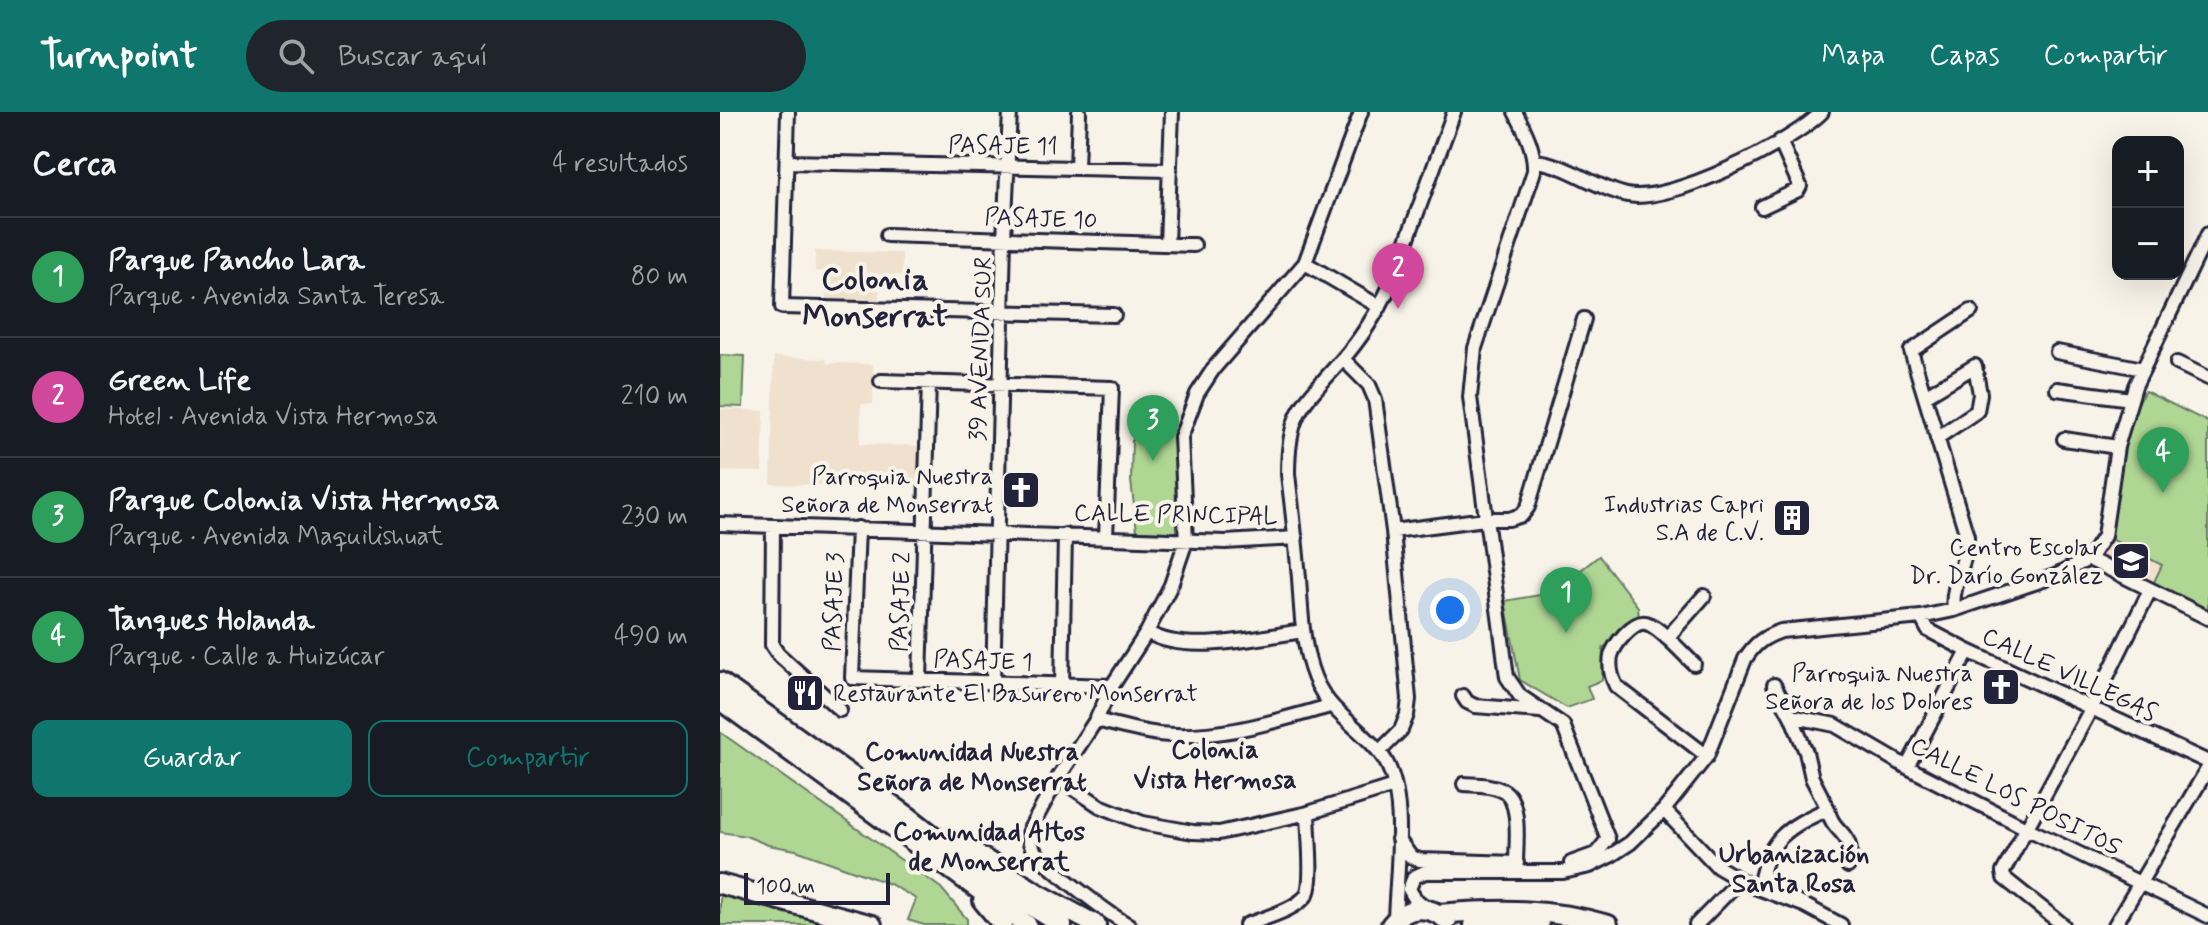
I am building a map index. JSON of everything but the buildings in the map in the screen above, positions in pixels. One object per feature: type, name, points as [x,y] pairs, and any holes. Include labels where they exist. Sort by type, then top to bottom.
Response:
[{"type":"highway","points":[[720,682],[909,817],[987,878],[1062,925]]},
{"type":"highway","points":[[720,700],[1027,925]]},
{"type":"highway","points":[[909,817],[966,847],[1037,893],[1096,925]]},
{"type":"highway","points":[[720,884],[872,925]]},
{"type":"highway","points":[[971,886],[1003,925]]},
{"type":"highway","points":[[1392,924],[1408,911],[1442,918],[1529,910],[1608,925]]},
{"type":"highway","points":[[1474,925],[1508,922],[1539,925]]},
{"type":"street","points":[[788,112],[782,307],[1114,315]]},
{"type":"street","name":"39 AVENIDA SUR","points":[[993,683],[1010,112]]},
{"type":"street","points":[[1077,168],[1079,112]]},
{"type":"street","points":[[1167,244],[1172,112]]},
{"type":"street","points":[[1129,925],[1035,852],[1028,838],[1033,820],[1096,720],[1112,686],[1147,632],[1171,585],[1186,541],[1181,437],[1197,394],[1214,368],[1305,263],[1361,112]]},
{"type":"street","points":[[1392,924],[1398,839],[1394,786],[1388,766],[1379,752],[1330,706],[1311,668],[1303,631],[1288,474],[1290,437],[1303,402],[1343,359],[1380,307],[1454,112]]},
{"type":"street","points":[[1515,112],[1529,141],[1535,161],[1534,171],[1472,359],[1470,397],[1505,668],[1510,683],[1523,698],[1563,725],[1606,842],[1595,864]]},
{"type":"street","points":[[1535,161],[1553,164],[1613,191],[1646,196],[1689,186],[1780,141],[1822,112]]},
{"type":"street","points":[[1762,207],[1798,190],[1800,186],[1780,141]]},
{"type":"street","name":"PASAJE 11","points":[[787,162],[1170,170]]},
{"type":"street","points":[[1442,918],[1415,899],[1409,889],[1414,877],[1425,872],[1563,872],[1595,864],[1630,843],[1664,810],[1707,756],[1745,659],[1753,645],[1763,638],[1781,631],[1921,617],[1954,610],[2055,576],[2089,559],[2104,536],[2117,447],[2131,399],[2208,234]]},
{"type":"street","name":"PASAJE 10","points":[[887,235],[1194,245]]},
{"type":"street","points":[[1305,263],[1380,307]]},
{"type":"street","points":[[1954,610],[1953,599],[1968,548],[1967,536],[1911,351],[1971,311]]},
{"type":"street","points":[[1393,531],[1522,515],[1528,507],[1584,319]]},
{"type":"street","points":[[2057,352],[2143,369]]},
{"type":"street","points":[[1343,359],[1373,392],[1393,531],[1409,708],[1398,735],[1379,752]]},
{"type":"street","points":[[2177,363],[2208,378]]},
{"type":"street","points":[[1925,396],[1975,366],[1980,394],[1977,411],[1937,438]]},
{"type":"street","points":[[881,381],[1112,388],[1106,537]]},
{"type":"street","name":"PASAJE 2","points":[[920,680],[929,382]]},
{"type":"street","points":[[2057,389],[2131,399]]},
{"type":"street","points":[[2064,439],[2117,447]]},
{"type":"street","name":"CALLE PRINCIPAL","points":[[720,524],[1186,541],[1238,542],[1296,538]]},
{"type":"street","points":[[773,526],[771,636],[774,649],[840,710]]},
{"type":"street","name":"PASAJE 3","points":[[852,678],[858,528]]},
{"type":"street","points":[[1062,685],[1065,535]]},
{"type":"street","points":[[2089,559],[2208,618]]},
{"type":"street","points":[[2063,925],[2004,878],[2003,872],[2092,707],[2150,590]]},
{"type":"street","points":[[1667,638],[1704,596]]},
{"type":"street","name":"CALLE VILLEGAS","points":[[1921,617],[1928,630],[1968,651],[2092,707],[2208,765]]},
{"type":"street","points":[[1694,664],[1648,623],[1635,625],[1614,647],[1610,674],[1616,686],[1707,756]]},
{"type":"street","points":[[1147,632],[1164,641],[1198,642],[1232,641],[1303,631]]},
{"type":"street","points":[[1907,767],[1968,651]]},
{"type":"street","name":"PASAJE 1","points":[[852,678],[1112,686]]},
{"type":"street","points":[[1488,707],[1503,699],[1510,683]]},
{"type":"street","points":[[1774,685],[1791,716],[1830,819],[1850,844],[1848,866]]},
{"type":"street","points":[[1463,696],[1470,704],[1545,712]]},
{"type":"street","points":[[1096,720],[1156,734],[1213,735],[1245,730],[1330,706]]},
{"type":"street","name":"CALLE LOS POSITOS","points":[[1791,716],[1835,725],[1907,767],[2028,829],[2208,916]]},
{"type":"street","points":[[2115,925],[2208,765]]},
{"type":"street","points":[[1058,778],[1119,815],[1170,829],[1219,833],[1308,813],[1394,786]]},
{"type":"street","points":[[1464,784],[1501,789],[1508,794],[1517,814],[1516,863]]},
{"type":"street","points":[[1759,888],[1763,864],[1771,846],[1804,820],[1828,809]]},
{"type":"street","points":[[1664,810],[1718,867],[1841,925]]},
{"type":"street","points":[[1246,925],[1297,904],[1307,894],[1310,875],[1308,813]]},
{"type":"street","points":[[1398,839],[1411,857],[1420,860],[1516,863],[1574,863],[1596,854],[1606,842]]},
{"type":"street","points":[[1606,842],[1630,843]]},
{"type":"street","points":[[1696,925],[1740,880]]},
{"type":"shaded area","points":[[815,251],[902,253],[902,275],[879,275],[879,300],[826,299],[827,272],[815,271]]},
{"type":"shaded area","points":[[774,357],[873,364],[873,404],[861,404],[860,444],[921,446],[920,487],[771,484]]},
{"type":"shaded area","points":[[720,409],[764,411],[762,472],[720,471]]},
{"type":"shaded area","name":"Centro Escolar Dr. Darío González","points":[[2111,539],[2162,565],[2153,584],[2101,556]]},
{"type":"green space","points":[[720,355],[745,356],[743,407],[720,406]]},
{"type":"green space","points":[[2145,391],[2208,422],[2208,613],[2153,584],[2162,565],[2111,539],[2126,443]]},
{"type":"green space","points":[[1149,421],[1175,431],[1178,533],[1137,531],[1131,481],[1132,441]]},
{"type":"green space","points":[[1599,556],[1638,607],[1639,618],[1603,648],[1602,680],[1587,686],[1592,699],[1567,708],[1520,680],[1505,601],[1551,593]]},
{"type":"green space","points":[[720,732],[941,888],[967,919],[967,925],[924,925],[908,920],[916,899],[890,884],[796,850],[720,832]]},
{"type":"green space","points":[[720,893],[838,925],[720,925]]},
{"type":"place","name":"Green Life","points":[[1398,309]]},
{"type":"place","name":"Parque Colonia Vista Hermosa","points":[[1153,461]]},
{"type":"place","name":"Parroquia Nuestra Señora de Monserrat","points":[[1021,490]]},
{"type":"place","name":"Tanques Holanda","points":[[2163,493]]},
{"type":"place","name":"Industrias Capri S.A de C.V.","points":[[1792,518]]},
{"type":"place","name":"Centro Escolar Dr. Darío González","points":[[2131,561]]},
{"type":"place","name":"Parque Pancho Lara","points":[[1566,633]]},
{"type":"place","name":"Parroquia Nuestra Señora de los Dolores","points":[[2001,687]]},
{"type":"place","name":"Restaurante El Basurero Monserrat","points":[[805,693]]},
{"type":"district","name":"Colonia Monserrat","points":[[875,296]]},
{"type":"district","name":"Colonia Vista Hermosa","points":[[1215,764]]},
{"type":"district","name":"Comunidad Nuestra Señora de Monserrat","points":[[972,766]]},
{"type":"district","name":"Comunidad Altos de Monserrat","points":[[989,846]]},
{"type":"district","name":"Urbanización Santa Rosa","points":[[1794,868]]}]
